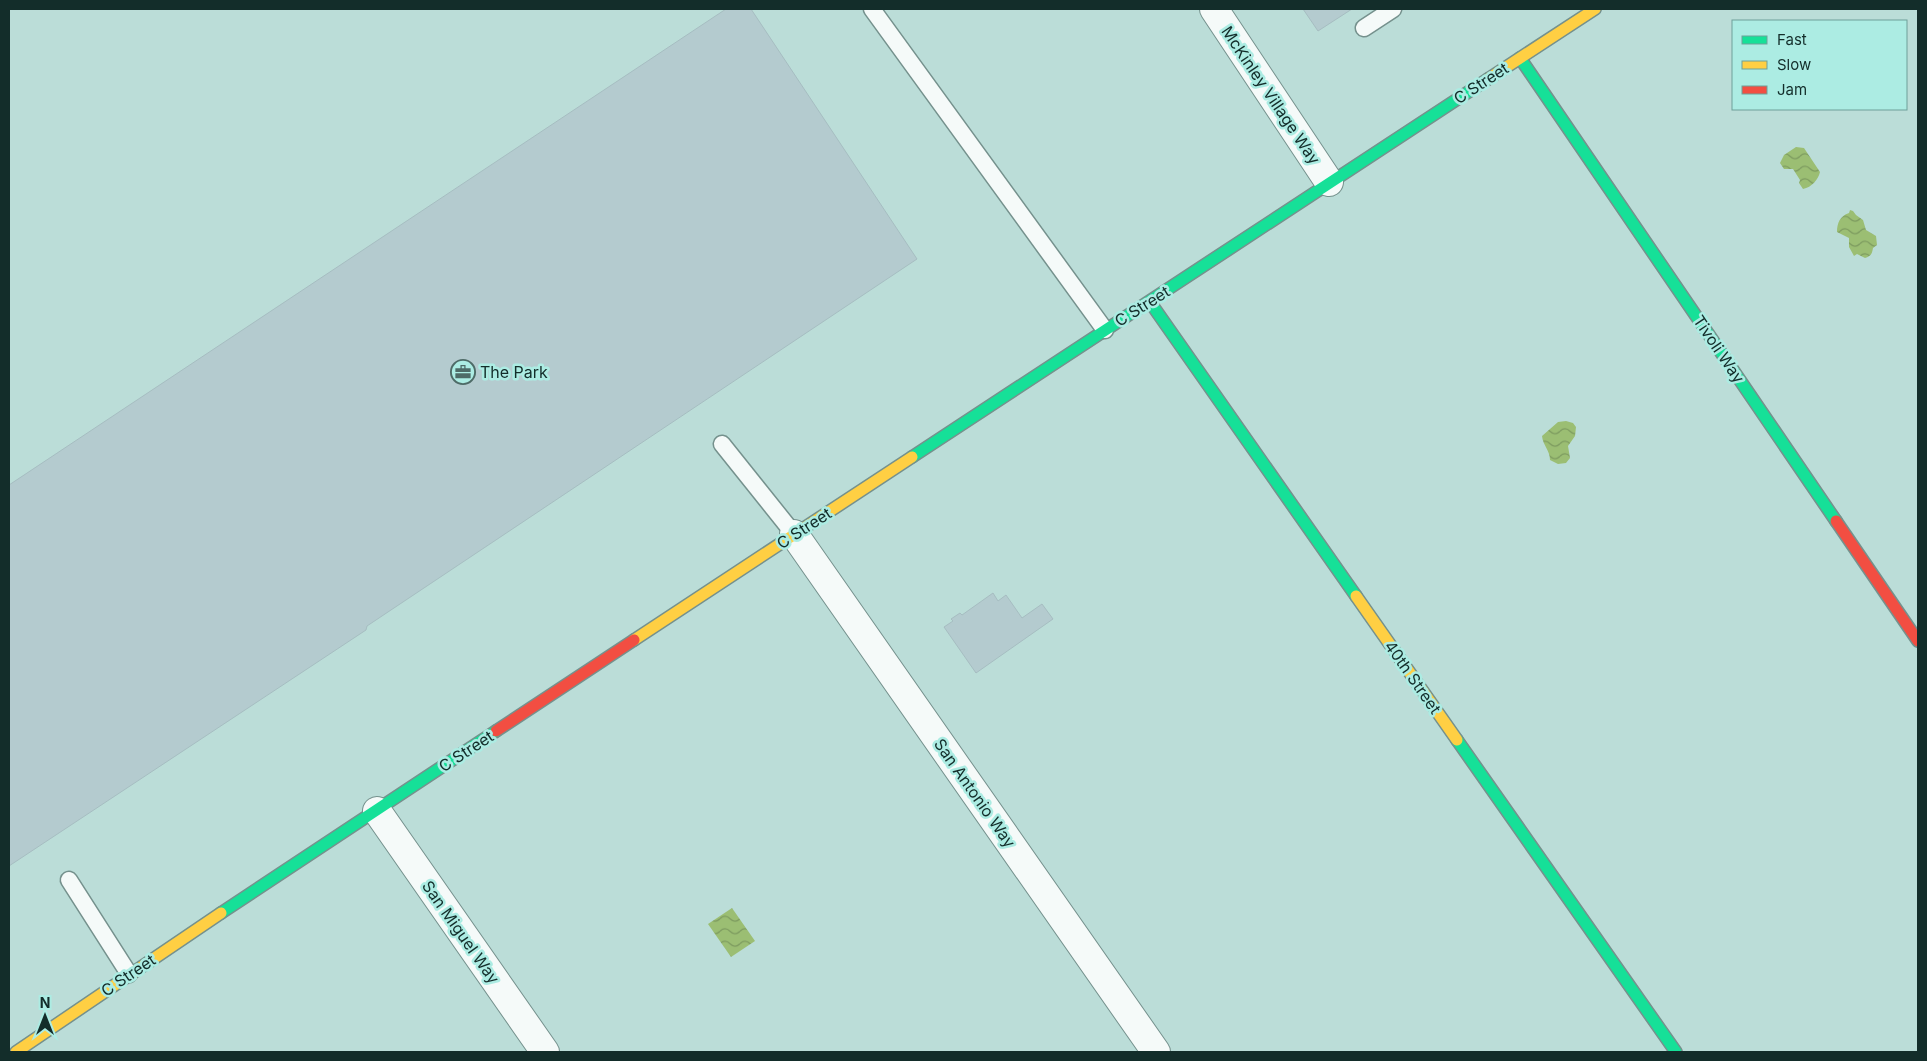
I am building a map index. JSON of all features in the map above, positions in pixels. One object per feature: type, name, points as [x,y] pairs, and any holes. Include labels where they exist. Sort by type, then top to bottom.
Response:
[{"type":"street","name":"McKinley Village Way","points":[[1214,9],[1329,182]]},
{"type":"street","name":"C Street","points":[[16,1052],[129,974],[376,810],[1595,9]]},
{"type":"street","name":"Tivoli Way","points":[[1520,58],[1918,641]]},
{"type":"street","name":"40th Street","points":[[1150,302],[1676,1052]]},
{"type":"street","name":"San Antonio Way","points":[[794,534],[1156,1052]]},
{"type":"street","name":"San Miguel Way","points":[[376,810],[546,1052]]},
{"type":"lane","points":[[872,9],[1105,330]]},
{"type":"lane","points":[[1364,28],[1392,9]]},
{"type":"lane","points":[[722,444],[794,534]]},
{"type":"lane","points":[[69,880],[129,974]]},
{"type":"water","points":[[1796,147],[1804,148],[1820,172],[1814,183],[1803,189],[1793,169],[1784,169],[1780,163],[1784,155]]},
{"type":"water","points":[[1850,210],[1863,220],[1866,230],[1876,236],[1877,245],[1873,248],[1871,255],[1865,258],[1857,254],[1854,256],[1849,247],[1849,238],[1837,232],[1840,220]]},
{"type":"water","points":[[1566,421],[1573,423],[1576,427],[1575,436],[1568,446],[1570,458],[1566,463],[1558,464],[1550,460],[1542,436],[1558,422]]},
{"type":"water","points":[[732,908],[755,941],[731,957],[708,924]]},
{"type":"building","name":"The Park","points":[[726,9],[751,9],[917,259],[367,626],[366,630],[9,866],[9,485]]},
{"type":"building","points":[[1303,9],[1352,9],[1318,31]]},
{"type":"building","points":[[993,593],[998,601],[1006,595],[1022,618],[1042,604],[1053,619],[976,673],[944,627],[953,621],[951,619],[960,613],[962,615]]},
{"type":"traffic: fast","points":[[1520,58],[1836,521]]},
{"type":"traffic: fast","points":[[912,457],[1488,79]]},
{"type":"traffic: fast","points":[[1150,302],[1356,596]]},
{"type":"traffic: fast","points":[[221,913],[496,731]]},
{"type":"traffic: fast","points":[[1457,740],[1676,1052]]},
{"type":"traffic: slow","points":[[1488,79],[1595,9]]},
{"type":"traffic: slow","points":[[634,640],[912,457]]},
{"type":"traffic: slow","points":[[1356,596],[1457,740]]},
{"type":"traffic: slow","points":[[16,1052],[221,913]]},
{"type":"traffic: jam","points":[[1836,521],[1918,641]]},
{"type":"traffic: jam","points":[[496,731],[634,640]]},
{"type":"place","name":"The Park","points":[[463,372]]}]
